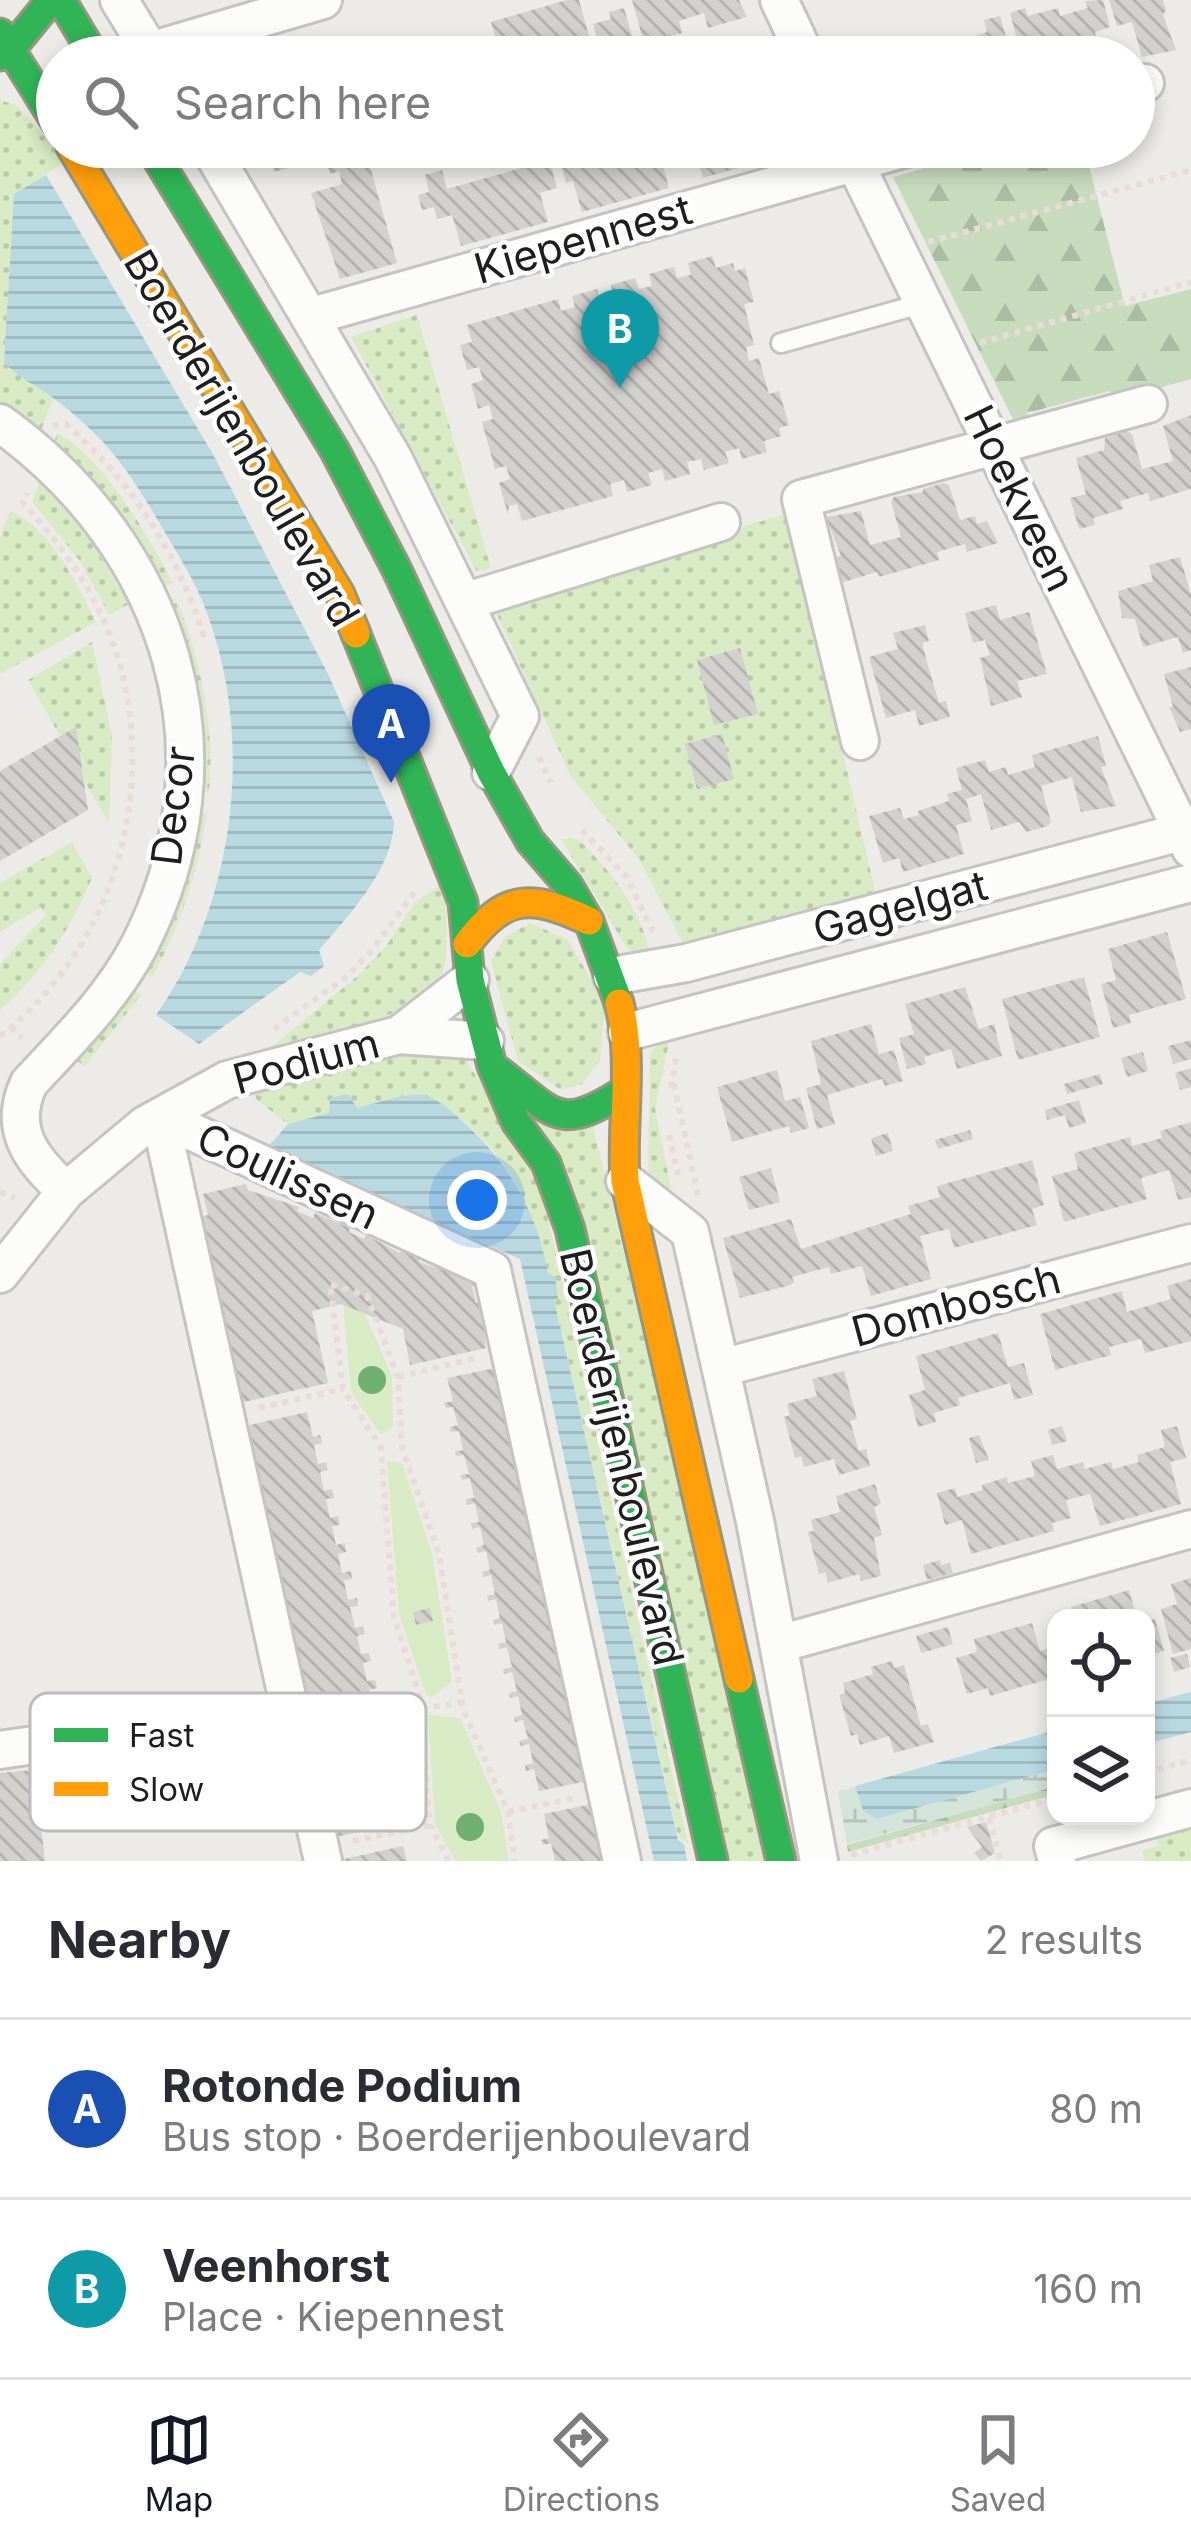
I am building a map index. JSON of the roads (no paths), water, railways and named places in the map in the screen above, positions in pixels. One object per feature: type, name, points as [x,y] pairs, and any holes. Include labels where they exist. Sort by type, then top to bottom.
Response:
[{"type":"main road","points":[[36,93],[4,46],[51,0]]},
{"type":"main road","points":[[62,0],[83,36]]},
{"type":"main road","name":"Boerderijenboulevard","points":[[84,168],[340,594],[452,870],[463,902],[468,962],[489,1054],[516,1122],[546,1163],[570,1229],[713,1861]]},
{"type":"main road","name":"Boerderijenboulevard","points":[[163,168],[335,451],[396,568],[491,772],[530,841],[568,885],[612,976],[627,1032],[625,1181],[781,1861]]},
{"type":"main road","points":[[468,962],[493,911],[526,900],[549,901],[589,922]]},
{"type":"main road","points":[[489,1054],[533,1102],[560,1115],[585,1115],[624,1091]]},
{"type":"street","points":[[119,0],[141,36]]},
{"type":"street","points":[[209,36],[323,0]]},
{"type":"street","points":[[779,0],[796,36]]},
{"type":"street","points":[[222,168],[393,458],[520,716],[491,772]]},
{"type":"street","name":"Kiepennest","points":[[312,316],[804,168]]},
{"type":"street","name":"Hoekveen","points":[[858,168],[1188,840]]},
{"type":"street","points":[[860,741],[801,499],[1148,404]]},
{"type":"street","name":"Decor","points":[[0,423],[41,452],[97,510],[140,577],[170,651],[183,729],[180,821],[156,909],[113,989],[23,1095],[20,1121],[27,1149],[66,1191]]},
{"type":"street","points":[[467,601],[721,522]]},
{"type":"street","name":"Gagelgat","points":[[612,976],[665,968],[1188,840]]},
{"type":"street","name":"Gagelgat","points":[[627,1032],[1191,883]]},
{"type":"street","name":"Podium","points":[[399,1035],[468,962]]},
{"type":"street","name":"Podium","points":[[0,1274],[66,1191],[118,1145],[227,1080],[399,1035],[489,1054]]},
{"type":"street","name":"Coulissen","points":[[160,1117],[293,1693]]},
{"type":"street","name":"Coulissen","points":[[160,1117],[491,1270],[622,1861]]},
{"type":"street","points":[[625,1181],[690,1232],[830,1859]]},
{"type":"street","name":"Dombosch","points":[[721,1368],[1191,1243]]},
{"type":"street","points":[[779,1644],[1191,1529]]},
{"type":"street","points":[[0,1750],[30,1746]]},
{"type":"street","points":[[1057,1861],[1053,1846],[1191,1808]]},
{"type":"lane","points":[[782,343],[924,303]]},
{"type":"water","points":[[46,175],[214,456],[328,674],[394,822],[392,840],[377,874],[319,950],[324,966],[311,976],[300,972],[199,1044],[156,1015],[183,971],[220,873],[233,767],[222,662],[197,590],[127,471],[84,423],[4,362],[14,194]]},
{"type":"water","points":[[348,1094],[357,1108],[414,1095],[443,1104],[493,1153],[528,1209],[548,1273],[555,1277],[558,1298],[554,1300],[678,1840],[684,1844],[687,1861],[654,1861],[520,1259],[267,1148],[288,1124],[329,1113],[330,1098]]},
{"type":"water","points":[[1191,1692],[1191,1732],[1155,1742],[1155,1702]]},
{"type":"water","points":[[1047,1733],[1047,1772],[877,1819],[863,1811],[855,1786]]},
{"type":"place","name":"Veenhorst","points":[[620,388]]},
{"type":"place","name":"Rotonde Podium","points":[[391,783]]}]
